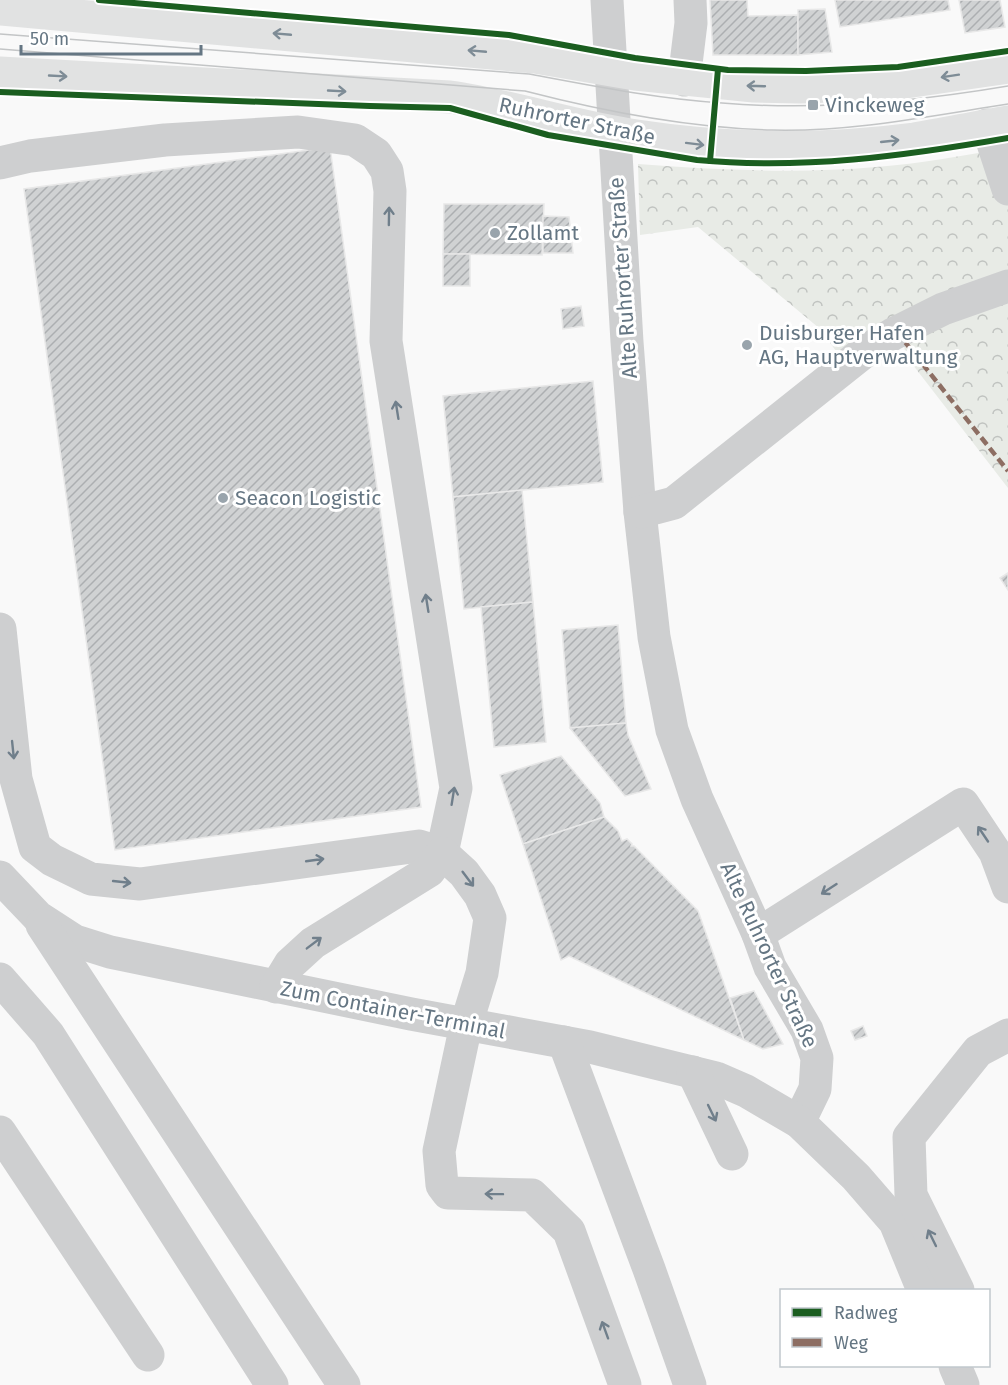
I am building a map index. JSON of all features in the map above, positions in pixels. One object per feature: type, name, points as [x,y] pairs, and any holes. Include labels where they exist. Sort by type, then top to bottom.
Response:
[{"type":"main road","points":[[0,9],[535,57],[599,55],[635,74],[754,86],[867,86],[911,82],[1008,67]]},
{"type":"main road","name":"Ruhrorter Straße","points":[[0,73],[450,97],[483,102],[590,128],[711,145],[772,148],[822,147],[914,139],[998,123]]},
{"type":"street","points":[[599,55],[607,0]]},
{"type":"street","points":[[684,80],[691,23],[690,0]]},
{"type":"street","name":"Alte Ruhrorter Straße","points":[[599,55],[627,342],[639,512],[654,637],[672,730],[697,799],[758,934],[770,967],[807,1030],[817,1058],[815,1089],[799,1122]]},
{"type":"street","points":[[998,123],[1008,189]]},
{"type":"street","points":[[0,164],[30,156],[165,140],[298,132],[355,140],[376,154],[387,171],[390,191],[386,341],[456,788],[442,853],[429,871],[314,943],[290,964],[276,987]]},
{"type":"street","points":[[639,512],[674,503],[811,384],[893,334],[944,309],[1008,286]]},
{"type":"street","points":[[0,629],[16,780],[35,847],[52,860],[91,879],[140,884],[419,846],[442,853],[464,873],[480,895],[490,918],[482,973],[466,1025],[439,1151],[442,1185],[448,1193],[532,1194],[569,1231],[625,1385]]},
{"type":"street","points":[[758,934],[963,804],[995,852],[1008,887]]},
{"type":"street","name":"Zum Container-Terminal","points":[[4,887],[38,917],[75,940],[110,952],[466,1025],[564,1042],[693,1072],[716,1078],[746,1091],[799,1122]]},
{"type":"street","points":[[38,917],[344,1385]]},
{"type":"street","points":[[0,979],[48,1034],[272,1385]]},
{"type":"street","points":[[958,1289],[911,1195],[909,1137],[978,1051],[1008,1035]]},
{"type":"street","points":[[564,1042],[690,1385]]},
{"type":"street","points":[[693,1072],[732,1154]]},
{"type":"street","points":[[799,1122],[856,1177],[895,1222],[923,1289]]},
{"type":"street","points":[[0,1132],[148,1355]]},
{"type":"street","points":[[956,1367],[963,1385]]},
{"type":"green space","points":[[1008,148],[1008,488],[906,356],[904,346],[836,351],[819,328],[698,227],[640,235],[638,164],[757,170],[846,169],[909,164]]},
{"type":"building","points":[[710,0],[747,0],[748,16],[798,15],[798,55],[713,55]]},
{"type":"building","points":[[835,0],[948,0],[950,10],[840,27]]},
{"type":"building","points":[[959,0],[1000,0],[1005,27],[965,33]]},
{"type":"building","points":[[825,9],[832,52],[798,55],[798,10]]},
{"type":"building","name":"Seacon Logistic","points":[[330,147],[421,807],[115,850],[24,189]]},
{"type":"building","points":[[444,204],[544,204],[542,255],[443,254]]},
{"type":"building","points":[[543,216],[569,217],[573,253],[543,253]]},
{"type":"building","points":[[443,254],[470,254],[470,286],[443,286]]},
{"type":"building","points":[[581,306],[584,326],[563,329],[561,309]]},
{"type":"building","points":[[593,381],[603,482],[453,497],[443,396]]},
{"type":"building","points":[[522,490],[533,602],[464,609],[453,497]]},
{"type":"building","points":[[1008,573],[1008,590],[1000,578]]},
{"type":"building","points":[[533,602],[546,742],[494,747],[481,607]]},
{"type":"building","points":[[618,625],[626,723],[570,728],[562,630]]},
{"type":"building","points":[[626,723],[628,735],[651,789],[625,796],[570,728]]},
{"type":"building","points":[[561,756],[600,803],[604,817],[523,844],[500,775]]},
{"type":"building","points":[[604,817],[618,831],[622,841],[627,839],[632,844],[631,846],[634,846],[698,911],[744,1040],[569,956],[561,960],[523,844]]},
{"type":"building","points":[[754,991],[783,1044],[763,1049],[744,1040],[730,998]]},
{"type":"building","points":[[863,1026],[867,1036],[855,1040],[851,1031]]},
{"type":"tram line","points":[[0,34],[529,74],[650,95],[758,105],[866,104],[937,97],[1008,86]]},
{"type":"tram line","points":[[0,49],[525,91],[647,118],[741,129],[802,130],[861,126],[1008,104]]},
{"type":"marked path","points":[[897,332],[1008,471]]},
{"type":"cycle path","points":[[99,0],[509,35],[635,58],[728,70],[806,71],[898,67],[1008,51]]},
{"type":"cycle path","points":[[710,161],[718,69]]},
{"type":"cycle path","points":[[0,92],[450,108],[548,135],[697,160],[736,163],[853,160],[1008,138]]},
{"type":"place","name":"Vinckeweg","points":[[813,105]]},
{"type":"place","name":"Zollamt","points":[[495,233]]},
{"type":"place","name":"Duisburger Hafen AG, Hauptverwaltung","points":[[747,345]]},
{"type":"place","name":"Seacon Logistic","points":[[223,498]]}]
